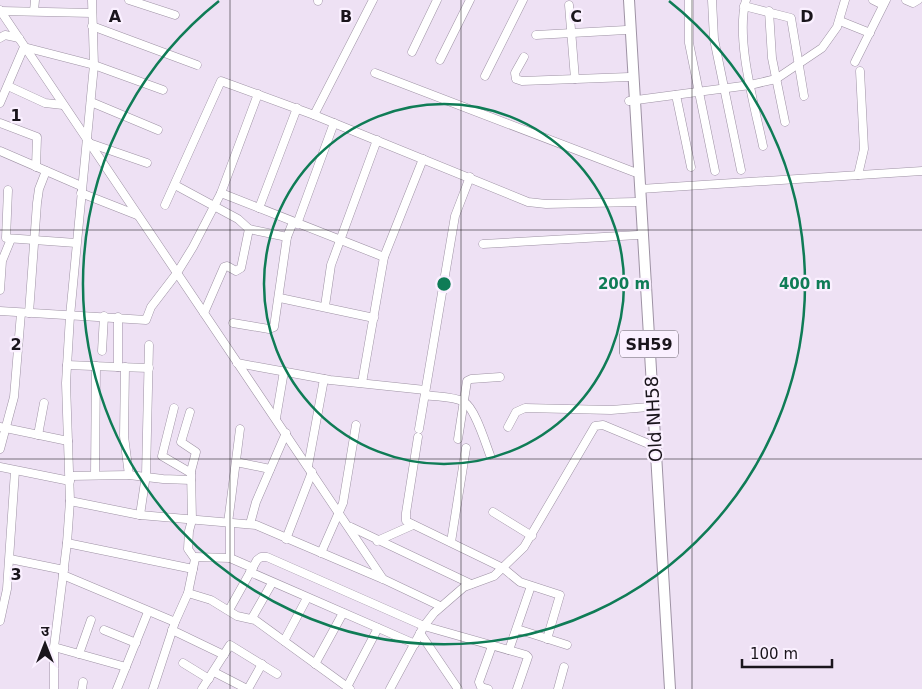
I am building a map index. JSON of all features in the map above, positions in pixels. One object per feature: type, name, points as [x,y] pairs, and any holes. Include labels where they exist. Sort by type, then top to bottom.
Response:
[{"type":"main road","name":"Old NH58","points":[[624,0],[631,101],[640,189],[665,689]]},
{"type":"main road","name":"Old NH58","points":[[629,0],[634,172],[670,689]]},
{"type":"street","points":[[34,11],[35,0]]},
{"type":"street","points":[[54,689],[54,647],[67,544],[70,501],[67,364],[76,243],[88,141],[94,65],[92,0]]},
{"type":"street","points":[[129,0],[175,15]]},
{"type":"street","points":[[314,115],[373,0]]},
{"type":"street","points":[[412,52],[437,0]]},
{"type":"street","points":[[440,60],[470,0]]},
{"type":"street","points":[[485,76],[522,0]]},
{"type":"street","points":[[689,0],[689,43],[715,171]]},
{"type":"street","points":[[712,0],[712,28],[741,170]]},
{"type":"street","points":[[631,101],[724,89],[776,79],[798,66],[822,48],[840,21],[845,0]]},
{"type":"street","points":[[855,62],[884,3],[873,0]]},
{"type":"street","points":[[906,0],[913,3],[918,0]]},
{"type":"street","points":[[763,146],[750,85],[744,36],[745,3],[791,18],[804,96]]},
{"type":"street","points":[[568,5],[575,79]]},
{"type":"street","points":[[0,11],[92,13]]},
{"type":"street","points":[[0,11],[383,578]]},
{"type":"street","points":[[770,11],[770,43],[785,122]]},
{"type":"street","points":[[840,21],[870,33]]},
{"type":"street","points":[[92,26],[197,65]]},
{"type":"street","points":[[536,35],[626,30]]},
{"type":"street","points":[[0,38],[5,36],[19,38]]},
{"type":"street","points":[[24,47],[94,65],[163,90]]},
{"type":"street","points":[[0,104],[24,47]]},
{"type":"street","points":[[40,70],[45,52]]},
{"type":"street","points":[[524,57],[515,73],[516,79],[519,80],[629,77]]},
{"type":"street","points":[[858,175],[864,149],[860,71]]},
{"type":"street","points":[[375,73],[634,172]]},
{"type":"street","points":[[165,205],[219,82],[228,82],[296,108],[536,204],[636,202]]},
{"type":"street","points":[[8,86],[45,103],[63,105]]},
{"type":"street","points":[[0,311],[146,320],[151,307],[177,273],[220,193],[258,94]]},
{"type":"street","points":[[676,95],[690,167]]},
{"type":"street","points":[[91,102],[158,130]]},
{"type":"street","points":[[259,208],[296,108]]},
{"type":"street","points":[[0,123],[37,137],[36,167]]},
{"type":"street","points":[[233,323],[272,328],[275,325],[288,237],[334,123]]},
{"type":"street","points":[[325,306],[331,265],[339,239],[377,140]]},
{"type":"street","points":[[88,141],[147,163]]},
{"type":"street","points":[[0,151],[138,215]]},
{"type":"street","points":[[362,384],[384,257],[423,159]]},
{"type":"street","points":[[640,189],[922,171]]},
{"type":"street","points":[[0,449],[3,427],[16,386],[35,241],[39,190],[46,172]]},
{"type":"street","points":[[470,177],[455,216],[425,392],[406,521],[503,568],[520,582],[561,596],[547,639]]},
{"type":"street","points":[[175,185],[238,219],[249,229],[288,237]]},
{"type":"street","points":[[8,190],[6,238],[76,243]]},
{"type":"street","points":[[220,193],[384,257]]},
{"type":"street","points":[[204,313],[222,269],[225,266],[236,271],[241,268],[249,229]]},
{"type":"street","points":[[483,244],[638,235]]},
{"type":"street","points":[[0,290],[1,260],[11,239]]},
{"type":"street","points":[[280,298],[325,306],[374,318]]},
{"type":"street","points":[[102,351],[104,316]]},
{"type":"street","points":[[118,317],[124,436],[129,474]]},
{"type":"street","points":[[140,514],[146,476],[149,345]]},
{"type":"street","points":[[237,363],[324,379],[425,392],[464,402],[472,412],[490,455]]},
{"type":"street","points":[[67,364],[149,368]]},
{"type":"street","points":[[95,476],[96,366]]},
{"type":"street","points":[[276,418],[284,371]]},
{"type":"street","points":[[458,439],[469,379],[500,378]]},
{"type":"street","points":[[286,539],[310,469],[324,379]]},
{"type":"street","points":[[38,435],[44,403]]},
{"type":"street","points":[[174,408],[162,456],[191,477]]},
{"type":"street","points":[[508,426],[516,412],[525,408],[611,410],[649,408]]},
{"type":"street","points":[[190,412],[181,442],[196,452],[191,477],[192,520],[188,549],[195,557],[230,558],[272,583],[414,644]]},
{"type":"street","points":[[321,553],[340,514],[356,425]]},
{"type":"street","points":[[390,689],[422,629],[440,606],[457,591],[494,576],[532,536],[594,426],[603,425],[654,446]]},
{"type":"street","points":[[3,427],[68,441]]},
{"type":"street","points":[[230,558],[229,523],[240,429]]},
{"type":"street","points":[[250,524],[250,518],[286,433]]},
{"type":"street","points":[[451,542],[466,448]]},
{"type":"street","points":[[236,462],[270,469]]},
{"type":"street","points":[[0,467],[70,479],[129,474],[163,480],[191,477]]},
{"type":"street","points":[[0,621],[7,589],[15,471]]},
{"type":"street","points":[[70,501],[140,514],[250,524],[383,578],[440,606]]},
{"type":"street","points":[[493,512],[532,536]]},
{"type":"street","points":[[377,540],[413,525]]},
{"type":"street","points":[[350,527],[471,584]]},
{"type":"street","points":[[67,544],[193,569]]},
{"type":"street","points":[[153,689],[173,626],[188,593],[195,557]]},
{"type":"street","points":[[229,610],[259,558],[267,557],[422,629],[528,656],[517,689]]},
{"type":"street","points":[[10,558],[63,572],[148,612],[224,655]]},
{"type":"street","points":[[252,618],[272,583]]},
{"type":"street","points":[[509,650],[531,586]]},
{"type":"street","points":[[188,593],[211,600],[237,616],[252,618],[348,688],[378,628]]},
{"type":"street","points":[[284,641],[307,598]]},
{"type":"street","points":[[117,689],[148,612]]},
{"type":"street","points":[[315,664],[343,613]]},
{"type":"street","points":[[79,654],[91,620]]},
{"type":"street","points":[[422,629],[458,689]]},
{"type":"street","points":[[517,629],[567,645]]},
{"type":"street","points":[[104,630],[136,643]]},
{"type":"street","points":[[202,689],[232,645],[277,674]]},
{"type":"street","points":[[488,689],[481,687],[479,682],[492,646]]},
{"type":"street","points":[[54,647],[126,667]]},
{"type":"street","points":[[183,663],[211,676],[248,689],[262,664]]},
{"type":"street","points":[[558,689],[564,667]]}]
